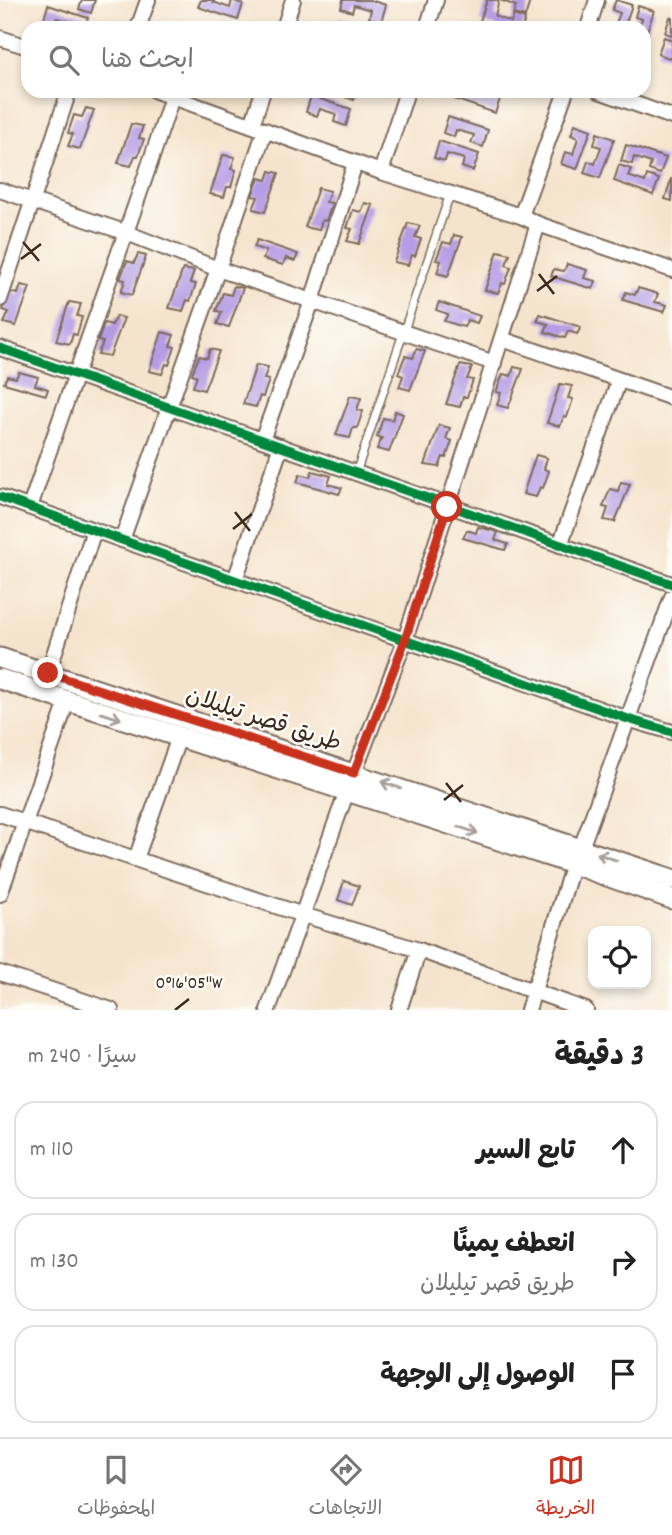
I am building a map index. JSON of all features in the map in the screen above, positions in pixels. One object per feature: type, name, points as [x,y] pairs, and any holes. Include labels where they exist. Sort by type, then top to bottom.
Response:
[{"type":"main road","name":"طريق قصر تيليلان","points":[[0,657],[351,782],[577,856],[672,879]]},
{"type":"main road","name":"طريق قصر تيليلان","points":[[0,679],[179,737],[351,782]]},
{"type":"main road","name":"طريق قصر تيليلان","points":[[577,856],[672,899]]},
{"type":"street","points":[[140,21],[148,0]]},
{"type":"street","points":[[286,21],[293,0]]},
{"type":"street","points":[[429,21],[436,0]]},
{"type":"street","points":[[590,21],[597,0]]},
{"type":"street","points":[[0,38],[21,45]]},
{"type":"street","points":[[0,299],[67,98]]},
{"type":"street","points":[[30,507],[172,98]]},
{"type":"street","points":[[175,98],[381,172],[521,216],[672,270]]},
{"type":"street","points":[[122,540],[218,269],[258,128],[262,98]]},
{"type":"street","points":[[381,172],[405,98]]},
{"type":"street","points":[[521,216],[563,98]]},
{"type":"street","points":[[619,98],[672,117]]},
{"type":"street","points":[[262,440],[312,301],[355,163]]},
{"type":"street","points":[[0,190],[127,233],[218,269],[494,363]]},
{"type":"street","points":[[268,1010],[405,640],[538,224]]},
{"type":"street","points":[[502,339],[672,398]]},
{"type":"street","points":[[0,348],[672,584]]},
{"type":"street","points":[[560,545],[619,380]]},
{"type":"street","points":[[235,580],[281,446]]},
{"type":"street","points":[[0,497],[628,719],[672,732]]},
{"type":"street","points":[[48,673],[94,530]]},
{"type":"street","points":[[528,1010],[577,856],[672,597]]},
{"type":"street","points":[[0,894],[67,702]]},
{"type":"street","points":[[136,859],[179,737]]},
{"type":"street","points":[[0,814],[303,915],[419,950],[586,1010]]},
{"type":"street","points":[[399,1010],[419,950]]},
{"type":"street","points":[[0,973],[111,1010]]},
{"type":"street","points":[[62,1010],[68,996]]},
{"type":"lane","points":[[355,474],[450,194]]},
{"type":"building","points":[[82,0],[95,0],[91,13],[79,9]]},
{"type":"building","points":[[201,0],[214,0],[213,2],[230,8],[232,0],[243,4],[238,20],[198,7]]},
{"type":"building","points":[[343,0],[370,0],[386,5],[381,21],[369,18],[371,10],[354,5],[352,12],[341,8]]},
{"type":"building","points":[[487,0],[499,0],[495,16],[508,21],[480,21]]},
{"type":"building","points":[[500,0],[530,1],[525,17],[513,14],[516,6]]},
{"type":"building","points":[[616,0],[632,5],[626,21],[617,21],[620,13],[612,10]]},
{"type":"building","points":[[48,5],[88,18],[87,21],[57,18],[56,21],[43,21]]},
{"type":"building","points":[[638,6],[654,11],[651,21],[641,21],[635,17]]},
{"type":"building","points":[[514,15],[524,21],[511,21]]},
{"type":"building","points":[[670,17],[672,18],[672,35],[665,33]]},
{"type":"building","points":[[664,37],[672,40],[672,59],[658,54]]},
{"type":"building","points":[[310,98],[351,109],[346,126],[334,122],[336,114],[320,109],[317,116],[306,112]]},
{"type":"building","points":[[454,98],[500,98],[495,113]]},
{"type":"building","points":[[86,108],[94,110],[80,149],[68,146],[73,134],[68,133],[74,115],[82,117]]},
{"type":"building","points":[[448,117],[488,130],[483,147],[471,143],[474,135],[456,130],[454,137],[443,133]]},
{"type":"building","points":[[131,124],[143,126],[139,138],[144,139],[131,166],[118,163]]},
{"type":"building","points":[[575,124],[591,130],[577,169],[561,164],[565,152],[573,154],[578,138],[571,135]]},
{"type":"building","points":[[597,133],[614,139],[600,178],[584,173],[588,161],[595,164],[601,147],[594,145]]},
{"type":"building","points":[[439,141],[479,154],[473,171],[462,167],[464,159],[447,154],[445,161],[434,158]]},
{"type":"building","points":[[626,145],[666,158],[660,174],[649,170],[651,163],[634,157],[632,164],[621,161]]},
{"type":"building","points":[[223,155],[235,157],[231,169],[236,170],[231,187],[227,187],[224,197],[210,194]]},
{"type":"building","points":[[619,165],[631,169],[628,176],[645,182],[647,175],[659,179],[653,195],[614,181]]},
{"type":"building","points":[[270,171],[279,173],[265,212],[253,209],[258,197],[252,196],[259,178],[267,180]]},
{"type":"building","points":[[672,179],[672,201],[665,199]]},
{"type":"building","points":[[318,188],[330,191],[326,202],[332,203],[326,221],[322,220],[319,230],[305,227]]},
{"type":"building","points":[[365,203],[373,205],[359,244],[347,241],[352,229],[347,228],[353,210],[361,212]]},
{"type":"building","points":[[408,223],[420,226],[415,237],[421,239],[415,256],[412,255],[408,265],[394,262]]},
{"type":"building","points":[[454,235],[462,237],[448,276],[437,273],[441,261],[436,260],[443,242],[451,244]]},
{"type":"building","points":[[257,240],[298,254],[295,261],[286,258],[283,265],[263,259],[266,251],[254,247]]},
{"type":"building","points":[[498,251],[510,254],[506,265],[511,267],[505,284],[502,283],[498,293],[485,290]]},
{"type":"building","points":[[138,254],[146,256],[132,295],[121,292],[125,280],[120,279],[127,261],[134,263]]},
{"type":"building","points":[[567,264],[587,270],[584,278],[596,281],[593,289],[551,276],[554,269],[564,271]]},
{"type":"building","points":[[183,269],[194,271],[190,283],[196,284],[183,311],[169,308]]},
{"type":"building","points":[[21,285],[30,287],[16,326],[4,323],[9,312],[3,310],[10,292],[18,294]]},
{"type":"building","points":[[234,286],[243,288],[229,327],[217,324],[222,312],[216,311],[223,293],[231,295]]},
{"type":"building","points":[[638,288],[658,294],[655,302],[667,305],[664,312],[623,300],[626,292],[635,295]]},
{"type":"building","points":[[69,302],[81,304],[77,316],[82,317],[77,335],[73,334],[70,344],[56,341]]},
{"type":"building","points":[[439,302],[480,316],[477,323],[467,320],[464,327],[444,321],[448,314],[436,310]]},
{"type":"building","points":[[540,314],[581,327],[577,334],[568,331],[565,338],[545,332],[548,324],[537,321]]},
{"type":"building","points":[[116,316],[124,318],[110,356],[98,354],[103,342],[98,341],[104,323],[112,325]]},
{"type":"building","points":[[162,332],[174,335],[170,346],[175,347],[169,365],[166,364],[162,374],[149,371]]},
{"type":"building","points":[[210,349],[219,351],[204,390],[193,387],[197,376],[192,374],[199,356],[207,358]]},
{"type":"building","points":[[416,349],[425,351],[410,390],[399,387],[403,376],[398,374],[405,356],[413,358]]},
{"type":"building","points":[[256,365],[268,367],[264,379],[269,380],[256,407],[243,404]]},
{"type":"building","points":[[460,365],[472,367],[467,379],[473,380],[460,407],[446,404]]},
{"type":"building","points":[[514,367],[523,369],[508,408],[497,405],[501,393],[496,392],[503,374],[511,376]]},
{"type":"building","points":[[19,372],[38,377],[35,385],[48,389],[46,395],[4,383],[7,376],[16,378]]},
{"type":"building","points":[[560,384],[572,386],[568,398],[573,399],[567,417],[564,416],[560,426],[547,423]]},
{"type":"building","points":[[350,396],[361,398],[357,410],[363,411],[350,438],[336,435]]},
{"type":"building","points":[[395,411],[403,414],[389,452],[377,449],[382,438],[377,437],[383,418],[392,420]]},
{"type":"building","points":[[439,425],[450,428],[446,439],[452,441],[446,458],[443,457],[439,467],[425,465]]},
{"type":"building","points":[[536,455],[547,458],[544,469],[549,471],[543,488],[540,487],[536,497],[523,494]]},
{"type":"building","points":[[312,471],[331,476],[328,484],[342,488],[339,494],[297,482],[300,474],[310,477]]},
{"type":"building","points":[[621,482],[630,484],[615,522],[604,520],[608,508],[603,507],[610,489],[618,491]]},
{"type":"building","points":[[478,527],[498,532],[495,540],[508,544],[505,550],[463,538],[467,530],[476,533]]},
{"type":"building","points":[[344,881],[359,886],[352,905],[338,900]]},
{"type":"cycle path","points":[[0,348],[672,584]]},
{"type":"cycle path","points":[[0,497],[628,719],[672,732]]},
{"type":"route","points":[[48,673],[354,773],[405,640],[447,507]]}]
